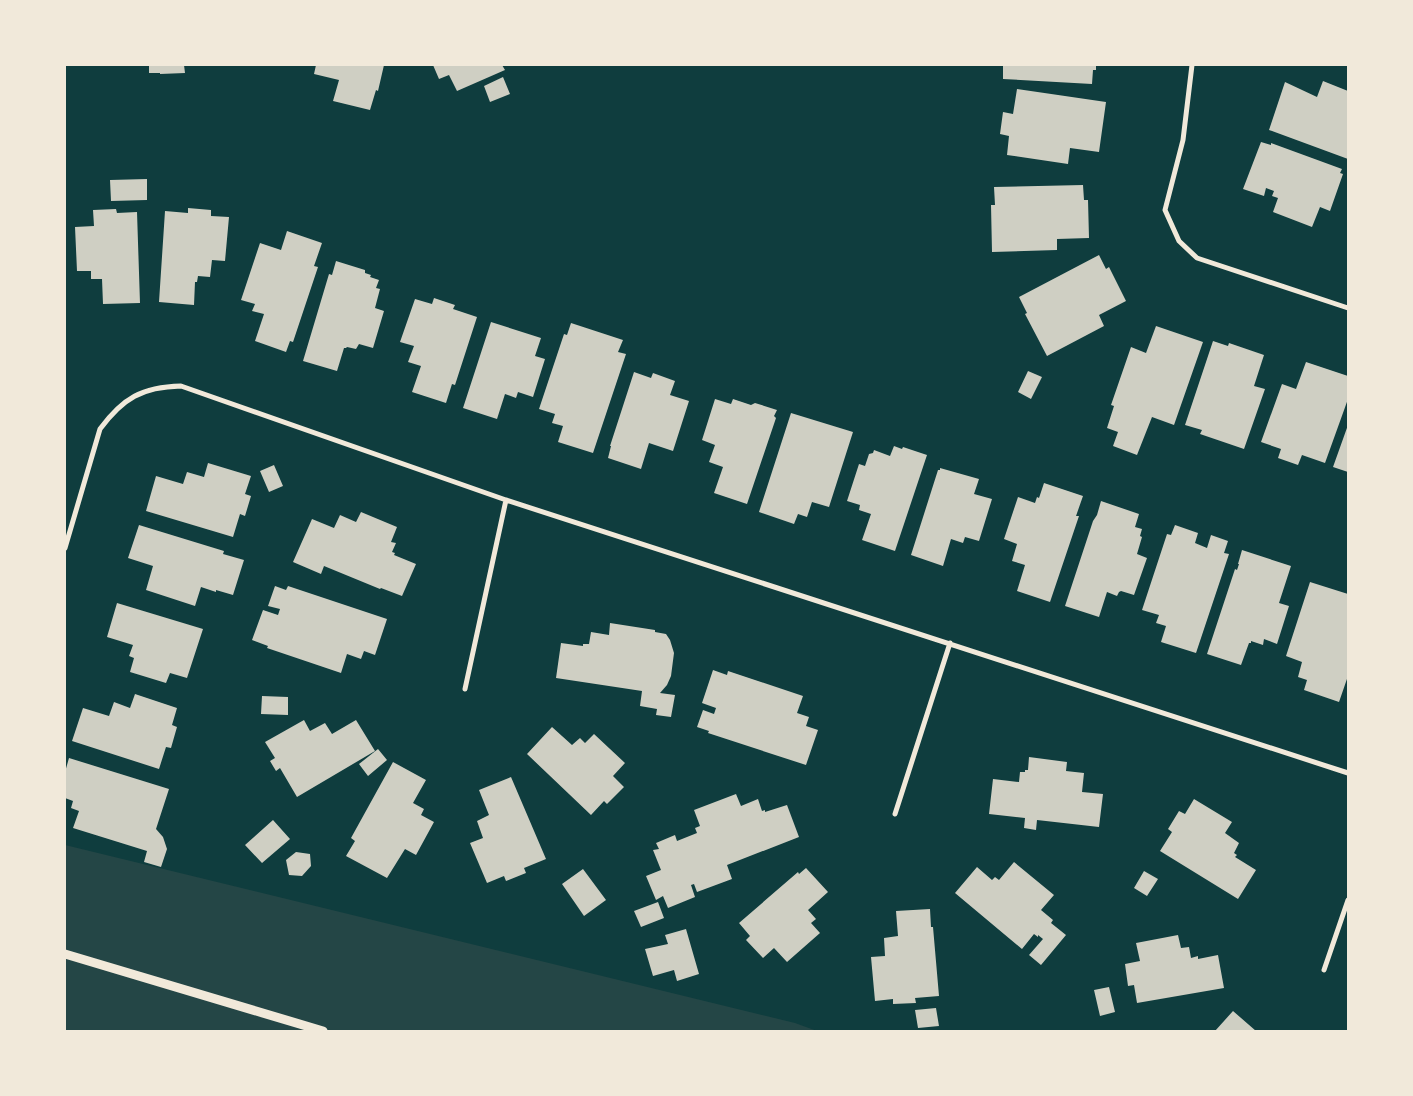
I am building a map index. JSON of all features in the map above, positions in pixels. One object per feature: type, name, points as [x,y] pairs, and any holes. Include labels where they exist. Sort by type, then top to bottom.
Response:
[{"type":"street","points":[[1192,65],[1184,140],[1165,210],[1178,241],[1197,258],[1348,308]]},
{"type":"street","points":[[65,548],[100,429],[126,401],[143,392],[162,386],[181,386],[506,500],[1348,773]]},
{"type":"street","points":[[464,689],[506,500]]},
{"type":"street","points":[[895,814],[950,643]]},
{"type":"street","points":[[1324,970],[1348,900]]},
{"type":"street","points":[[65,954],[323,1031]]},
{"type":"shaded area","points":[[65,845],[795,1023],[817,1031],[65,1031]]},
{"type":"building","points":[[149,65],[184,65],[185,73],[149,73]]},
{"type":"building","points":[[316,65],[384,65],[378,91],[376,90],[370,110],[333,101],[339,80],[314,74]]},
{"type":"building","points":[[433,65],[502,65],[505,70],[457,91],[449,75],[439,79]]},
{"type":"building","points":[[1003,65],[1096,65],[1096,70],[1093,70],[1092,84],[1003,79]]},
{"type":"building","points":[[503,77],[510,94],[490,102],[484,86]]},
{"type":"building","points":[[1323,81],[1348,91],[1348,159],[1269,130],[1285,82],[1317,97]]},
{"type":"building","points":[[1017,89],[1106,102],[1099,152],[1070,148],[1068,164],[1007,155],[1009,136],[1000,134],[1003,112],[1013,114]]},
{"type":"building","points":[[1261,142],[1271,145],[1271,143],[1342,169],[1340,173],[1343,174],[1330,211],[1320,207],[1312,227],[1273,212],[1278,198],[1272,196],[1274,191],[1266,188],[1264,196],[1243,189]]},
{"type":"building","points":[[147,179],[147,200],[111,201],[110,180]]},
{"type":"building","points":[[1083,185],[1084,200],[1088,200],[1089,238],[1057,239],[1057,250],[992,252],[991,205],[995,205],[994,187]]},
{"type":"building","points":[[188,208],[211,210],[211,216],[229,217],[225,261],[212,260],[210,277],[198,276],[197,282],[195,282],[194,305],[159,302],[165,211],[188,213]]},
{"type":"building","points":[[116,209],[117,213],[137,212],[140,303],[103,304],[102,279],[91,279],[91,271],[77,271],[75,227],[94,226],[93,210]]},
{"type":"building","points":[[287,231],[322,243],[314,266],[318,267],[293,342],[290,341],[286,352],[255,341],[264,314],[252,311],[255,304],[241,300],[260,243],[281,250]]},
{"type":"building","points":[[1099,255],[1106,269],[1109,267],[1126,301],[1099,315],[1104,326],[1047,356],[1025,314],[1027,313],[1019,297]]},
{"type":"building","points":[[336,261],[365,270],[365,273],[371,275],[370,277],[379,280],[376,288],[380,289],[375,308],[384,311],[373,348],[359,344],[356,349],[344,348],[337,371],[303,361],[329,274],[332,275]]},
{"type":"building","points":[[434,298],[455,305],[453,309],[477,317],[455,385],[452,384],[446,403],[412,392],[421,366],[408,362],[414,346],[400,342],[415,299],[432,304]]},
{"type":"building","points":[[491,322],[541,338],[535,356],[545,359],[533,397],[518,392],[516,398],[505,394],[497,419],[463,408]]},
{"type":"building","points":[[571,323],[623,340],[618,352],[626,354],[593,453],[558,442],[563,426],[552,423],[555,414],[539,409],[564,334],[567,335]]},
{"type":"building","points":[[1156,326],[1203,342],[1174,425],[1152,417],[1137,455],[1113,446],[1118,432],[1107,428],[1114,406],[1111,405],[1131,347],[1146,353]]},
{"type":"building","points":[[1213,341],[1228,346],[1229,343],[1264,355],[1254,386],[1265,389],[1244,449],[1200,434],[1202,430],[1185,425]]},
{"type":"building","points":[[1306,362],[1348,376],[1348,399],[1325,463],[1302,455],[1298,465],[1278,458],[1281,449],[1261,442],[1282,384],[1296,389]]},
{"type":"building","points":[[1028,371],[1042,377],[1031,399],[1018,392]]},
{"type":"building","points":[[634,372],[651,378],[653,373],[675,381],[670,395],[689,401],[673,451],[649,443],[641,469],[608,458],[610,446]]},
{"type":"building","points":[[715,399],[731,404],[733,399],[777,410],[747,504],[714,493],[723,467],[709,462],[715,445],[702,440]]},
{"type":"building","points":[[791,413],[853,432],[829,507],[812,502],[807,517],[798,514],[794,524],[759,512]]},
{"type":"building","points":[[1348,425],[1348,472],[1333,467]]},
{"type":"building","points":[[894,446],[927,455],[895,551],[862,540],[871,514],[859,510],[860,505],[847,501],[859,464],[865,466],[869,454],[873,453],[874,450],[890,456]]},
{"type":"building","points":[[208,463],[251,476],[245,494],[251,496],[245,516],[240,514],[233,537],[146,511],[156,476],[183,484],[187,472],[204,477]]},
{"type":"building","points":[[274,465],[283,486],[269,492],[260,471]]},
{"type":"building","points":[[940,468],[979,479],[974,494],[992,499],[979,541],[965,537],[963,543],[951,539],[943,566],[911,555]]},
{"type":"building","points":[[1044,483],[1083,496],[1076,516],[1079,516],[1050,602],[1017,591],[1025,565],[1012,561],[1017,544],[1004,539],[1018,497],[1035,503],[1037,497],[1039,498]]},
{"type":"building","points":[[1101,501],[1139,514],[1135,527],[1142,529],[1140,536],[1142,537],[1137,554],[1147,558],[1134,595],[1121,591],[1117,596],[1107,592],[1099,617],[1065,606]]},
{"type":"building","points":[[361,512],[397,527],[391,542],[396,543],[392,552],[395,553],[394,555],[416,564],[402,596],[324,566],[321,574],[293,562],[312,519],[334,528],[340,515],[356,522]]},
{"type":"building","points":[[139,525],[224,551],[223,554],[244,560],[233,595],[201,587],[195,606],[146,590],[153,566],[128,558]]},
{"type":"building","points":[[1175,525],[1198,533],[1195,543],[1207,548],[1211,535],[1228,541],[1224,553],[1229,554],[1196,653],[1161,642],[1166,626],[1156,623],[1159,615],[1142,610],[1167,534],[1171,535]]},
{"type":"building","points":[[1242,550],[1291,566],[1279,603],[1289,606],[1277,644],[1264,639],[1263,645],[1251,641],[1241,665],[1207,654],[1235,569],[1237,570]]},
{"type":"building","points":[[1310,582],[1348,594],[1348,676],[1339,702],[1304,690],[1307,680],[1298,677],[1302,662],[1286,656]]},
{"type":"building","points":[[275,586],[286,590],[288,586],[387,619],[375,655],[364,651],[361,659],[347,654],[341,673],[267,648],[268,646],[252,640],[263,610],[278,615],[280,609],[268,606]]},
{"type":"building","points":[[117,603],[203,629],[187,678],[170,673],[166,683],[130,672],[134,658],[129,656],[133,645],[107,637]]},
{"type":"building","points":[[610,623],[655,630],[655,632],[666,634],[670,640],[674,653],[671,676],[667,685],[660,693],[675,695],[671,717],[656,715],[657,709],[640,706],[642,691],[556,678],[561,643],[583,646],[583,644],[589,644],[591,632],[609,635]]},
{"type":"building","points":[[713,670],[727,675],[728,671],[803,696],[797,713],[809,717],[806,726],[818,730],[806,765],[708,733],[709,731],[697,727],[703,710],[714,714],[716,708],[702,703]]},
{"type":"building","points":[[135,694],[177,708],[172,725],[177,727],[171,748],[166,747],[159,769],[72,741],[83,708],[109,716],[114,702],[130,708]]},
{"type":"building","points":[[262,696],[288,697],[288,715],[261,714]]},
{"type":"building","points":[[304,720],[310,731],[325,723],[332,734],[356,720],[375,751],[297,797],[280,768],[276,771],[270,761],[275,758],[265,742]]},
{"type":"building","points":[[552,727],[572,745],[580,738],[585,743],[594,734],[625,763],[613,776],[624,787],[607,804],[604,801],[591,815],[527,754]]},
{"type":"building","points":[[378,749],[387,760],[368,776],[359,764]]},
{"type":"building","points":[[1029,757],[1067,762],[1066,771],[1084,773],[1082,792],[1103,794],[1099,827],[1037,820],[1036,830],[1024,828],[1025,818],[989,814],[993,779],[1019,782],[1020,772],[1028,770]]},
{"type":"building","points":[[69,758],[169,789],[156,829],[163,837],[167,849],[161,867],[144,862],[147,851],[73,828],[79,811],[71,808],[73,801],[65,798],[65,772]]},
{"type":"building","points":[[393,762],[426,780],[413,803],[424,809],[421,815],[434,822],[416,855],[405,849],[387,878],[346,856],[355,841],[351,838]]},
{"type":"building","points":[[511,777],[546,859],[524,868],[526,873],[506,881],[504,876],[487,883],[470,843],[483,838],[477,821],[489,815],[479,790]]},
{"type":"building","points":[[736,794],[741,806],[758,799],[762,811],[765,810],[765,812],[787,805],[799,837],[727,865],[732,879],[697,892],[694,884],[691,885],[695,897],[668,908],[663,896],[656,900],[646,876],[661,870],[653,850],[659,849],[656,843],[675,835],[677,841],[697,833],[695,828],[700,826],[694,810]]},
{"type":"building","points":[[1194,799],[1232,822],[1225,833],[1239,843],[1234,853],[1237,855],[1235,857],[1256,870],[1238,899],[1160,851],[1172,832],[1168,829],[1179,811],[1185,814]]},
{"type":"building","points":[[273,820],[290,839],[262,863],[245,845]]},
{"type":"building","points":[[296,852],[310,854],[311,866],[302,876],[289,875],[286,860]]},
{"type":"building","points":[[1014,862],[1054,895],[1041,910],[1053,920],[1051,923],[1066,935],[1041,965],[1029,955],[1043,939],[1034,934],[1022,949],[955,893],[977,867],[992,880],[995,877],[999,880]]},
{"type":"building","points":[[806,868],[828,892],[808,910],[816,919],[811,923],[820,933],[787,962],[774,948],[763,958],[746,940],[750,936],[739,923],[798,872],[799,874]]},
{"type":"building","points":[[583,869],[606,900],[584,916],[562,884]]},
{"type":"building","points":[[1144,871],[1158,879],[1147,896],[1134,888]]},
{"type":"building","points":[[658,902],[664,918],[641,927],[634,911]]},
{"type":"building","points":[[930,909],[939,996],[915,998],[916,1003],[893,1004],[893,999],[875,1001],[871,957],[885,956],[884,938],[898,936],[896,911]]},
{"type":"building","points":[[686,929],[699,974],[677,981],[674,970],[653,976],[645,949],[668,944],[665,935]]},
{"type":"building","points":[[1178,935],[1181,948],[1189,947],[1191,958],[1198,956],[1198,959],[1218,955],[1224,988],[1137,1003],[1134,985],[1128,986],[1125,964],[1140,961],[1136,943]]},
{"type":"building","points":[[1109,987],[1115,1012],[1100,1016],[1094,990]]},
{"type":"building","points":[[936,1008],[939,1026],[918,1028],[915,1010]]},
{"type":"building","points":[[1233,1011],[1256,1031],[1215,1031]]}]
